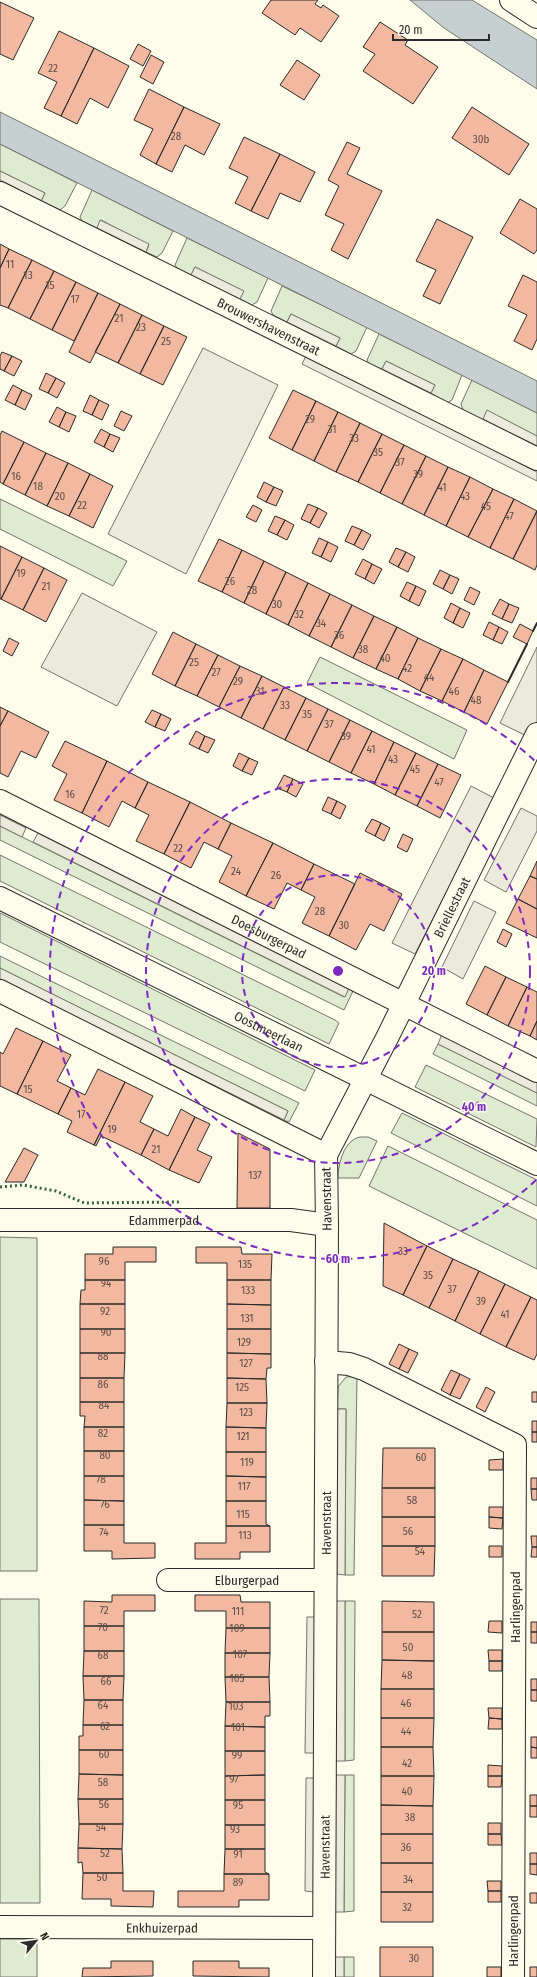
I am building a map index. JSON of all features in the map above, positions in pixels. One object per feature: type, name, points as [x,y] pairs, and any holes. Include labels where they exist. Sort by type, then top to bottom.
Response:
[{"type":"street","points":[[511,0],[537,17]]},
{"type":"street","name":"Brouwershavenstraat","points":[[0,194],[537,458]]},
{"type":"street","name":"Briellestraat","points":[[365,1078],[537,734]]},
{"type":"street","name":"Doesburgerpad","points":[[0,801],[537,1071]]},
{"type":"street","name":"Oostmeerlaan","points":[[0,898],[537,1164]]},
{"type":"street","points":[[0,991],[326,1155]]},
{"type":"street","name":"Havenstraat","points":[[324,1977],[326,1155],[365,1078]]},
{"type":"street","name":"Edammerpad","points":[[0,1220],[291,1220],[327,1225]]},
{"type":"street","name":"Harlingenpad","points":[[326,1362],[349,1364],[364,1369],[515,1445],[513,1977]]},
{"type":"street","name":"Elburgerpad","points":[[168,1580],[326,1580]]},
{"type":"street","name":"Enkhuizerpad","points":[[0,1927],[324,1928]]},
{"type":"green space","points":[[0,144],[77,183],[65,206],[60,210],[41,201],[45,193],[0,171]]},
{"type":"green space","points":[[92,190],[173,231],[162,253],[157,257],[146,252],[149,245],[101,220],[97,228],[82,221],[80,217]]},
{"type":"green space","points":[[187,238],[268,278],[257,302],[252,305],[240,299],[243,291],[195,267],[191,275],[178,269],[175,265]]},
{"type":"green space","points":[[282,286],[367,327],[356,351],[351,354],[336,346],[340,338],[291,314],[287,322],[273,315],[271,311]]},
{"type":"green space","points":[[379,334],[462,375],[452,400],[447,403],[431,393],[435,385],[386,361],[382,369],[369,364],[367,360]]},
{"type":"green space","points":[[472,380],[537,413],[537,436],[487,411],[483,420],[463,410],[461,404]]},
{"type":"green space","points":[[0,499],[127,561],[113,586],[0,529]]},
{"type":"green space","points":[[320,657],[467,730],[454,759],[307,683]]},
{"type":"green space","points":[[0,826],[344,997],[349,988],[353,991],[344,1010],[0,840]]},
{"type":"green space","points":[[0,855],[335,1020],[339,1023],[329,1044],[0,881]]},
{"type":"green space","points":[[0,913],[315,1070],[305,1091],[0,942]]},
{"type":"green space","points":[[0,956],[299,1103],[289,1122],[284,1120],[288,1111],[0,968]]},
{"type":"green space","points":[[438,1044],[537,1093],[537,1106],[433,1054]]},
{"type":"green space","points":[[426,1065],[537,1119],[536,1147],[415,1087]]},
{"type":"green space","points":[[402,1113],[537,1180],[537,1206],[391,1133]]},
{"type":"green space","points":[[368,1137],[377,1141],[359,1178],[338,1178],[339,1166],[343,1153],[354,1139]]},
{"type":"green space","points":[[388,1146],[537,1220],[537,1269],[369,1186]]},
{"type":"green space","points":[[0,1237],[37,1238],[37,1571],[0,1571]]},
{"type":"green space","points":[[357,1376],[354,1575],[345,1575],[346,1409],[337,1409],[338,1387],[346,1377]]},
{"type":"green space","points":[[0,1599],[39,1599],[40,1903],[0,1903]]},
{"type":"green space","points":[[345,1601],[355,1601],[354,1760],[345,1761]]},
{"type":"green space","points":[[345,1775],[354,1775],[354,1911],[344,1912]]},
{"type":"green space","points":[[0,1939],[37,1939],[37,1977],[0,1977]]},
{"type":"green space","points":[[344,1957],[354,1957],[354,1977],[344,1977]]},
{"type":"shaded area","points":[[410,0],[472,0],[537,40],[537,89],[444,28]]},
{"type":"shaded area","points":[[0,112],[537,381],[537,413],[0,144]]},
{"type":"shaded area","points":[[0,171],[45,193],[41,201],[0,180]]},
{"type":"shaded area","points":[[100,220],[149,244],[146,252],[97,228]]},
{"type":"shaded area","points":[[195,267],[244,291],[240,299],[191,275]]},
{"type":"shaded area","points":[[291,314],[340,338],[336,346],[287,322]]},
{"type":"shaded area","points":[[203,348],[278,385],[186,574],[108,534]]},
{"type":"shaded area","points":[[306,356],[537,472],[537,481],[302,364]]},
{"type":"shaded area","points":[[386,361],[435,385],[431,393],[382,369]]},
{"type":"shaded area","points":[[487,410],[537,436],[537,446],[483,419]]},
{"type":"shaded area","points":[[82,593],[157,632],[117,706],[41,667]]},
{"type":"shaded area","points":[[537,647],[537,741],[500,723]]},
{"type":"shaded area","points":[[471,786],[494,798],[415,954],[392,943]]},
{"type":"shaded area","points":[[521,808],[537,816],[537,831],[506,892],[484,880]]},
{"type":"shaded area","points":[[0,815],[26,828],[22,837],[0,826]]},
{"type":"shaded area","points":[[38,833],[349,988],[345,997],[33,842]]},
{"type":"shaded area","points":[[474,901],[496,912],[463,979],[442,967]]},
{"type":"shaded area","points":[[0,968],[288,1111],[284,1120],[0,979]]},
{"type":"shaded area","points":[[442,1034],[537,1081],[537,1093],[438,1044]]},
{"type":"shaded area","points":[[337,1409],[346,1409],[345,1575],[337,1574]]},
{"type":"shaded area","points":[[336,1601],[345,1601],[345,1761],[335,1761]]},
{"type":"shaded area","points":[[307,1617],[316,1617],[315,1753],[305,1753]]},
{"type":"shaded area","points":[[336,1775],[345,1775],[344,1912],[334,1912]]},
{"type":"shaded area","points":[[306,1778],[315,1778],[314,1892],[305,1891]]},
{"type":"shaded area","points":[[335,1957],[344,1957],[344,1977],[335,1977]]},
{"type":"building","points":[[271,0],[318,0],[315,4],[321,8],[323,5],[339,16],[321,42],[300,28],[295,35],[262,13]]},
{"type":"building","points":[[0,2],[34,18],[13,60],[0,54]]},
{"type":"building","points":[[380,22],[408,40],[405,45],[438,67],[413,104],[363,71],[375,54],[363,47]]},
{"type":"building","points":[[59,31],[94,48],[61,116],[44,108],[57,82],[38,73]]},
{"type":"building","points":[[138,44],[151,51],[143,66],[130,59]]},
{"type":"building","points":[[94,48],[129,66],[108,108],[90,98],[77,124],[61,116]]},
{"type":"building","points":[[151,55],[164,62],[153,84],[140,77]]},
{"type":"building","points":[[297,60],[320,75],[304,100],[280,85]]},
{"type":"building","points":[[149,89],[184,107],[156,164],[140,155],[153,129],[134,120]]},
{"type":"building","points":[[184,107],[220,124],[204,155],[185,145],[172,172],[156,164]]},
{"type":"building","points":[[472,107],[529,144],[509,175],[452,138]]},
{"type":"building","points":[[244,137],[280,154],[251,211],[235,203],[248,177],[229,168]]},
{"type":"building","points":[[347,142],[360,148],[347,174],[382,191],[348,259],[331,250],[344,224],[325,215],[339,186],[328,180]]},
{"type":"building","points":[[280,154],[315,172],[300,202],[280,193],[268,219],[251,211]]},
{"type":"building","points":[[520,199],[537,209],[537,250],[534,254],[500,233]]},
{"type":"building","points":[[437,219],[473,237],[440,304],[423,296],[436,270],[416,261]]},
{"type":"building","points":[[0,244],[9,249],[0,268]]},
{"type":"building","points":[[9,249],[32,260],[8,308],[0,305],[0,268]]},
{"type":"building","points":[[32,260],[54,271],[30,319],[8,308]]},
{"type":"building","points":[[54,271],[76,282],[52,330],[30,319]]},
{"type":"building","points":[[523,275],[537,282],[537,339],[532,350],[514,341],[527,315],[508,306]]},
{"type":"building","points":[[76,282],[98,293],[74,341],[52,330]]},
{"type":"building","points":[[98,293],[120,304],[90,363],[69,352]]},
{"type":"building","points":[[120,304],[142,315],[118,363],[95,352]]},
{"type":"building","points":[[142,315],[164,326],[140,374],[118,363]]},
{"type":"building","points":[[164,326],[187,337],[163,385],[140,374]]},
{"type":"building","points":[[2,352],[12,356],[4,371],[0,369],[0,356]]},
{"type":"building","points":[[12,356],[22,361],[14,376],[4,371]]},
{"type":"building","points":[[46,373],[56,378],[48,393],[39,389]]},
{"type":"building","points":[[56,378],[65,383],[57,398],[48,393]]},
{"type":"building","points":[[13,385],[22,390],[15,405],[5,400]]},
{"type":"building","points":[[22,390],[32,395],[25,410],[15,405]]},
{"type":"building","points":[[293,390],[316,401],[292,450],[269,438]]},
{"type":"building","points":[[90,395],[99,400],[92,415],[83,411]]},
{"type":"building","points":[[99,400],[109,405],[102,420],[92,415]]},
{"type":"building","points":[[316,401],[338,412],[314,461],[292,450]]},
{"type":"building","points":[[57,407],[66,412],[59,427],[49,422]]},
{"type":"building","points":[[121,411],[132,416],[124,431],[114,426]]},
{"type":"building","points":[[66,412],[76,416],[69,432],[59,427]]},
{"type":"building","points":[[338,412],[360,423],[336,472],[314,461]]},
{"type":"building","points":[[360,423],[382,434],[358,482],[336,472]]},
{"type":"building","points":[[101,429],[110,434],[104,447],[94,442]]},
{"type":"building","points":[[2,431],[24,442],[3,484],[0,482],[0,435]]},
{"type":"building","points":[[110,434],[120,438],[113,452],[104,447]]},
{"type":"building","points":[[382,434],[404,445],[380,493],[358,482]]},
{"type":"building","points":[[24,442],[46,453],[25,495],[3,484]]},
{"type":"building","points":[[404,445],[426,456],[402,504],[380,493]]},
{"type":"building","points":[[46,453],[68,463],[47,506],[25,495]]},
{"type":"building","points":[[426,456],[448,467],[424,515],[402,504]]},
{"type":"building","points":[[68,463],[90,474],[69,516],[47,506]]},
{"type":"building","points":[[448,467],[470,477],[446,526],[424,515]]},
{"type":"building","points":[[90,474],[113,486],[93,528],[69,516]]},
{"type":"building","points":[[470,477],[493,489],[468,537],[446,526]]},
{"type":"building","points":[[264,482],[274,487],[266,502],[257,497]]},
{"type":"building","points":[[274,487],[283,491],[276,506],[266,502]]},
{"type":"building","points":[[493,489],[514,499],[490,548],[468,537]]},
{"type":"building","points":[[514,499],[537,511],[513,559],[490,548]]},
{"type":"building","points":[[308,504],[318,508],[310,523],[301,519]]},
{"type":"building","points":[[253,505],[262,510],[256,522],[246,517]]},
{"type":"building","points":[[318,508],[327,513],[319,528],[310,523]]},
{"type":"building","points":[[537,511],[537,565],[535,570],[513,559]]},
{"type":"building","points":[[275,516],[285,520],[277,535],[268,531]]},
{"type":"building","points":[[285,520],[294,525],[287,540],[277,535]]},
{"type":"building","points":[[352,526],[362,530],[354,545],[345,541]]},
{"type":"building","points":[[362,530],[371,535],[363,550],[354,545]]},
{"type":"building","points":[[319,538],[328,542],[321,557],[312,553]]},
{"type":"building","points":[[219,539],[242,550],[222,592],[198,581]]},
{"type":"building","points":[[328,542],[338,547],[331,562],[321,557]]},
{"type":"building","points":[[0,546],[22,557],[1,599],[0,599]]},
{"type":"building","points":[[396,548],[406,552],[398,567],[389,562]]},
{"type":"building","points":[[242,550],[264,561],[244,603],[222,592]]},
{"type":"building","points":[[406,552],[415,557],[408,572],[398,567]]},
{"type":"building","points":[[22,557],[44,568],[23,610],[1,599]]},
{"type":"building","points":[[363,559],[372,564],[365,579],[355,574]]},
{"type":"building","points":[[264,561],[286,572],[266,614],[244,603]]},
{"type":"building","points":[[372,564],[382,569],[374,584],[365,579]]},
{"type":"building","points":[[44,568],[67,580],[46,622],[23,610]]},
{"type":"building","points":[[440,570],[450,575],[443,589],[433,584]]},
{"type":"building","points":[[286,572],[308,583],[288,625],[266,614]]},
{"type":"building","points":[[450,575],[459,579],[452,594],[443,589]]},
{"type":"building","points":[[407,582],[416,586],[409,601],[400,596]]},
{"type":"building","points":[[308,583],[330,594],[309,636],[288,625]]},
{"type":"building","points":[[416,586],[426,591],[419,606],[409,601]]},
{"type":"building","points":[[470,587],[480,592],[474,605],[464,600]]},
{"type":"building","points":[[330,594],[352,605],[331,647],[309,636]]},
{"type":"building","points":[[500,599],[509,604],[502,619],[492,614]]},
{"type":"building","points":[[451,603],[460,608],[453,623],[444,618]]},
{"type":"building","points":[[509,604],[519,608],[512,623],[502,619]]},
{"type":"building","points":[[352,605],[374,616],[353,658],[331,647]]},
{"type":"building","points":[[460,608],[470,613],[463,628],[453,623]]},
{"type":"building","points":[[374,616],[397,627],[376,669],[353,658]]},
{"type":"building","points":[[489,622],[499,627],[493,640],[483,635]]},
{"type":"building","points":[[520,624],[533,631],[527,644],[513,637]]},
{"type":"building","points":[[397,627],[418,638],[398,679],[376,669]]},
{"type":"building","points":[[499,627],[508,632],[502,644],[493,640]]},
{"type":"building","points":[[173,632],[196,644],[175,686],[152,674]]},
{"type":"building","points":[[9,638],[19,643],[12,656],[3,651]]},
{"type":"building","points":[[418,638],[441,649],[420,691],[398,679]]},
{"type":"building","points":[[196,644],[218,655],[197,696],[175,686]]},
{"type":"building","points":[[441,649],[463,659],[442,701],[420,691]]},
{"type":"building","points":[[218,655],[240,666],[219,707],[197,696]]},
{"type":"building","points":[[463,659],[484,670],[464,712],[442,701]]},
{"type":"building","points":[[240,666],[262,676],[241,718],[219,707]]},
{"type":"building","points":[[484,670],[508,682],[487,724],[464,712]]},
{"type":"building","points":[[262,676],[284,687],[263,729],[241,718]]},
{"type":"building","points":[[284,687],[306,698],[285,740],[263,729]]},
{"type":"building","points":[[306,698],[328,709],[307,751],[285,740]]},
{"type":"building","points":[[0,707],[8,711],[0,726]]},
{"type":"building","points":[[328,709],[350,720],[329,762],[307,751]]},
{"type":"building","points":[[152,710],[161,714],[155,727],[145,722]]},
{"type":"building","points":[[8,711],[49,732],[36,758],[21,751],[8,777],[0,773],[0,726]]},
{"type":"building","points":[[161,714],[171,719],[165,731],[155,727]]},
{"type":"building","points":[[350,720],[372,731],[351,773],[329,762]]},
{"type":"building","points":[[196,731],[205,736],[199,749],[189,744]]},
{"type":"building","points":[[372,731],[394,742],[374,784],[351,773]]},
{"type":"building","points":[[205,736],[215,740],[208,753],[199,749]]},
{"type":"building","points":[[65,741],[107,761],[82,813],[54,800],[67,774],[52,766]]},
{"type":"building","points":[[394,742],[416,753],[395,795],[374,784]]},
{"type":"building","points":[[239,753],[249,758],[242,771],[233,766]]},
{"type":"building","points":[[416,753],[438,764],[417,806],[395,795]]},
{"type":"building","points":[[249,758],[258,762],[252,775],[242,771]]},
{"type":"building","points":[[107,761],[148,782],[135,808],[122,801],[109,827],[82,813]]},
{"type":"building","points":[[438,764],[461,775],[440,818],[417,806]]},
{"type":"building","points":[[284,775],[293,779],[287,792],[277,788]]},
{"type":"building","points":[[293,779],[303,784],[296,797],[287,792]]},
{"type":"building","points":[[148,782],[190,802],[164,854],[136,841],[149,815],[135,808]]},
{"type":"building","points":[[328,797],[337,801],[331,814],[322,810]]},
{"type":"building","points":[[337,801],[346,806],[340,819],[331,814]]},
{"type":"building","points":[[190,802],[231,823],[218,849],[204,842],[191,868],[164,854]]},
{"type":"building","points":[[372,819],[381,823],[375,836],[365,831]]},
{"type":"building","points":[[231,823],[273,843],[246,896],[219,882],[232,856],[218,849]]},
{"type":"building","points":[[381,823],[390,828],[384,841],[375,836]]},
{"type":"building","points":[[403,834],[413,839],[407,852],[397,847]]},
{"type":"building","points":[[273,843],[314,864],[301,890],[287,883],[274,909],[246,896]]},
{"type":"building","points":[[537,861],[537,879],[530,876]]},
{"type":"building","points":[[314,864],[355,884],[329,936],[302,923],[315,897],[301,890]]},
{"type":"building","points":[[360,873],[402,894],[384,931],[370,924],[356,950],[329,936]]},
{"type":"building","points":[[530,876],[537,879],[537,909],[518,899]]},
{"type":"building","points":[[518,899],[537,909],[537,938],[506,923]]},
{"type":"building","points":[[503,929],[512,934],[506,947],[497,942]]},
{"type":"building","points":[[485,966],[506,977],[487,1015],[466,1004]]},
{"type":"building","points":[[506,977],[527,987],[508,1026],[487,1015]]},
{"type":"building","points":[[527,987],[537,992],[537,1021],[530,1036],[508,1026]]},
{"type":"building","points":[[537,1021],[537,1040],[530,1036]]},
{"type":"building","points":[[16,1028],[43,1041],[17,1094],[0,1086],[0,1052],[3,1054]]},
{"type":"building","points":[[43,1041],[71,1055],[57,1081],[71,1088],[58,1114],[17,1094]]},
{"type":"building","points":[[98,1069],[125,1082],[94,1145],[67,1132],[72,1121],[58,1114],[71,1088],[85,1095]]},
{"type":"building","points":[[125,1082],[153,1096],[140,1122],[154,1129],[141,1155],[101,1136],[96,1146],[94,1145]]},
{"type":"building","points":[[181,1109],[195,1117],[169,1170],[141,1155],[154,1129],[168,1136]]},
{"type":"building","points":[[195,1117],[210,1124],[197,1150],[212,1157],[199,1183],[169,1170]]},
{"type":"building","points":[[238,1133],[270,1149],[270,1208],[237,1208]]},
{"type":"building","points":[[24,1148],[38,1155],[24,1182],[5,1182]]},
{"type":"building","points":[[384,1223],[427,1246],[403,1295],[383,1286]]},
{"type":"building","points":[[427,1246],[453,1259],[429,1308],[403,1295]]},
{"type":"building","points":[[113,1247],[156,1247],[156,1262],[125,1262],[125,1280],[85,1280],[85,1254],[113,1254]]},
{"type":"building","points":[[196,1247],[241,1247],[242,1254],[272,1254],[271,1280],[227,1280],[227,1263],[196,1263]]},
{"type":"building","points":[[453,1259],[479,1271],[455,1321],[429,1308]]},
{"type":"building","points":[[479,1271],[505,1284],[480,1334],[455,1321]]},
{"type":"building","points":[[85,1280],[125,1280],[125,1304],[80,1304],[81,1290],[85,1290]]},
{"type":"building","points":[[227,1280],[271,1280],[271,1305],[227,1304]]},
{"type":"building","points":[[505,1284],[531,1297],[506,1347],[480,1334]]},
{"type":"building","points":[[531,1297],[537,1300],[537,1354],[534,1360],[506,1347]]},
{"type":"building","points":[[80,1304],[125,1304],[125,1329],[80,1329]]},
{"type":"building","points":[[227,1304],[271,1305],[271,1329],[227,1329]]},
{"type":"building","points":[[80,1329],[125,1329],[125,1353],[80,1353]]},
{"type":"building","points":[[227,1329],[271,1329],[271,1354],[227,1353]]},
{"type":"building","points":[[399,1344],[409,1349],[399,1369],[389,1364]]},
{"type":"building","points":[[409,1349],[418,1353],[408,1373],[399,1369]]},
{"type":"building","points":[[80,1353],[125,1353],[124,1378],[80,1378]]},
{"type":"building","points":[[227,1353],[271,1354],[271,1368],[267,1368],[266,1379],[227,1378]]},
{"type":"building","points":[[451,1370],[460,1374],[450,1395],[441,1390]]},
{"type":"building","points":[[460,1374],[470,1379],[460,1399],[450,1395]]},
{"type":"building","points":[[80,1378],[124,1378],[124,1402],[80,1402]]},
{"type":"building","points":[[227,1378],[266,1379],[267,1403],[227,1403]]},
{"type":"building","points":[[486,1387],[495,1392],[485,1412],[476,1407]]},
{"type":"building","points":[[532,1392],[537,1392],[537,1402],[532,1402]]},
{"type":"building","points":[[80,1402],[124,1402],[124,1427],[84,1427],[85,1416],[80,1416]]},
{"type":"building","points":[[227,1403],[267,1403],[266,1428],[226,1427]]},
{"type":"building","points":[[532,1421],[537,1421],[537,1432],[532,1432]]},
{"type":"building","points":[[84,1427],[124,1427],[124,1451],[84,1451]]},
{"type":"building","points":[[226,1427],[266,1428],[266,1452],[226,1452]]},
{"type":"building","points":[[532,1432],[537,1432],[537,1442],[532,1442]]},
{"type":"building","points":[[383,1448],[435,1448],[435,1488],[382,1488]]},
{"type":"building","points":[[84,1451],[124,1451],[124,1476],[84,1476]]},
{"type":"building","points":[[226,1452],[266,1452],[266,1477],[226,1476]]},
{"type":"building","points":[[503,1459],[503,1470],[489,1470],[489,1460]]},
{"type":"building","points":[[84,1476],[124,1476],[124,1501],[84,1500]]},
{"type":"building","points":[[226,1476],[266,1477],[266,1501],[226,1501]]},
{"type":"building","points":[[531,1478],[537,1478],[537,1489],[531,1489]]},
{"type":"building","points":[[382,1488],[435,1488],[435,1517],[382,1517]]},
{"type":"building","points":[[531,1489],[537,1489],[537,1500],[532,1500]]},
{"type":"building","points":[[84,1500],[124,1501],[124,1525],[84,1525]]},
{"type":"building","points":[[226,1501],[266,1501],[266,1524],[270,1526],[226,1526]]},
{"type":"building","points":[[489,1507],[503,1507],[503,1518],[489,1517]]},
{"type":"building","points":[[382,1517],[435,1517],[435,1546],[382,1546]]},
{"type":"building","points":[[489,1517],[503,1518],[502,1529],[489,1528]]},
{"type":"building","points":[[84,1525],[124,1525],[124,1543],[155,1543],[155,1558],[112,1559],[112,1551],[84,1551]]},
{"type":"building","points":[[226,1526],[270,1526],[270,1552],[240,1552],[240,1559],[195,1559],[195,1543],[226,1543]]},
{"type":"building","points":[[531,1536],[537,1536],[537,1547],[532,1547]]},
{"type":"building","points":[[382,1546],[435,1546],[434,1576],[382,1576]]},
{"type":"building","points":[[489,1546],[502,1546],[502,1557],[489,1557]]},
{"type":"building","points":[[532,1547],[537,1547],[537,1557],[531,1557]]},
{"type":"building","points":[[112,1595],[155,1595],[155,1611],[124,1611],[124,1626],[84,1626],[84,1601],[112,1602]]},
{"type":"building","points":[[195,1595],[240,1595],[241,1602],[270,1602],[270,1628],[226,1628],[226,1611],[195,1611]]},
{"type":"building","points":[[382,1601],[434,1602],[434,1632],[382,1632]]},
{"type":"building","points":[[489,1621],[502,1621],[502,1633],[488,1632]]},
{"type":"building","points":[[531,1622],[537,1622],[537,1632],[531,1632]]},
{"type":"building","points":[[84,1626],[124,1626],[124,1651],[84,1651]]},
{"type":"building","points":[[226,1628],[270,1628],[270,1653],[225,1653]]},
{"type":"building","points":[[382,1632],[434,1632],[434,1661],[382,1660]]},
{"type":"building","points":[[531,1632],[537,1632],[537,1643],[531,1643]]},
{"type":"building","points":[[488,1650],[502,1650],[502,1661],[489,1661]]},
{"type":"building","points":[[84,1651],[124,1651],[124,1676],[83,1676]]},
{"type":"building","points":[[225,1653],[270,1653],[269,1677],[225,1677]]},
{"type":"building","points":[[382,1660],[434,1661],[434,1689],[381,1689]]},
{"type":"building","points":[[489,1661],[502,1661],[502,1671],[489,1671]]},
{"type":"building","points":[[83,1676],[124,1676],[123,1700],[84,1700]]},
{"type":"building","points":[[225,1677],[269,1677],[270,1702],[226,1702]]},
{"type":"building","points":[[531,1679],[537,1679],[537,1690],[531,1690]]},
{"type":"building","points":[[381,1689],[434,1689],[434,1718],[381,1718]]},
{"type":"building","points":[[531,1690],[537,1690],[537,1701],[531,1701]]},
{"type":"building","points":[[84,1700],[123,1700],[123,1725],[83,1725]]},
{"type":"building","points":[[226,1702],[270,1702],[270,1716],[265,1716],[265,1727],[225,1726]]},
{"type":"building","points":[[488,1708],[502,1708],[502,1719],[489,1718]]},
{"type":"building","points":[[381,1718],[434,1718],[433,1747],[381,1747]]},
{"type":"building","points":[[489,1718],[502,1719],[502,1729],[488,1729]]},
{"type":"building","points":[[83,1725],[123,1725],[123,1750],[79,1750],[79,1736],[83,1736]]},
{"type":"building","points":[[225,1726],[265,1727],[265,1751],[225,1751]]},
{"type":"building","points":[[531,1737],[537,1737],[537,1748],[531,1747]]},
{"type":"building","points":[[381,1747],[433,1747],[434,1776],[381,1776]]},
{"type":"building","points":[[531,1747],[537,1748],[537,1758],[531,1758]]},
{"type":"building","points":[[79,1750],[123,1750],[123,1775],[79,1774]]},
{"type":"building","points":[[225,1751],[265,1751],[265,1775],[225,1776]]},
{"type":"building","points":[[488,1765],[502,1766],[502,1776],[488,1776]]},
{"type":"building","points":[[79,1774],[123,1775],[123,1799],[78,1799]]},
{"type":"building","points":[[265,1775],[265,1800],[225,1800],[225,1776]]},
{"type":"building","points":[[381,1776],[434,1776],[433,1806],[381,1805]]},
{"type":"building","points":[[488,1776],[502,1776],[501,1787],[488,1787]]},
{"type":"building","points":[[530,1795],[537,1795],[537,1806],[530,1806]]},
{"type":"building","points":[[78,1799],[123,1799],[123,1824],[79,1824]]},
{"type":"building","points":[[225,1800],[265,1800],[265,1825],[225,1825]]},
{"type":"building","points":[[381,1805],[433,1806],[433,1834],[381,1834]]},
{"type":"building","points":[[530,1806],[537,1806],[537,1817],[530,1817]]},
{"type":"building","points":[[488,1823],[501,1823],[501,1834],[488,1834]]},
{"type":"building","points":[[79,1824],[123,1824],[122,1849],[78,1848]]},
{"type":"building","points":[[225,1825],[265,1825],[265,1849],[225,1849]]},
{"type":"building","points":[[381,1834],[433,1834],[433,1863],[381,1863]]},
{"type":"building","points":[[488,1834],[501,1834],[502,1845],[488,1845]]},
{"type":"building","points":[[78,1848],[122,1849],[123,1873],[83,1873],[82,1862],[78,1863]]},
{"type":"building","points":[[225,1849],[265,1849],[265,1872],[269,1874],[224,1874]]},
{"type":"building","points":[[530,1853],[537,1853],[537,1864],[530,1864]]},
{"type":"building","points":[[381,1863],[433,1863],[433,1892],[381,1892]]},
{"type":"building","points":[[530,1864],[537,1864],[537,1875],[530,1874]]},
{"type":"building","points":[[83,1873],[123,1873],[123,1891],[154,1891],[153,1907],[111,1906],[111,1899],[82,1899]]},
{"type":"building","points":[[224,1874],[269,1874],[269,1900],[239,1900],[239,1907],[178,1907],[178,1891],[224,1891]]},
{"type":"building","points":[[487,1881],[501,1881],[501,1891],[488,1891]]},
{"type":"building","points":[[488,1891],[501,1891],[501,1902],[488,1902]]},
{"type":"building","points":[[381,1892],[433,1892],[433,1922],[381,1922]]},
{"type":"building","points":[[530,1893],[537,1893],[537,1903],[530,1903]]},
{"type":"building","points":[[380,1947],[433,1947],[433,1977],[380,1977]]},
{"type":"building","points":[[111,1961],[153,1961],[153,1976],[82,1977],[83,1968],[111,1968]]},
{"type":"building","points":[[193,1961],[239,1961],[239,1968],[269,1968],[269,1977],[193,1976]]},
{"type":"building","points":[[487,1967],[501,1967],[501,1977],[487,1977]]},
{"type":"building","points":[[530,1967],[537,1967],[537,1977],[530,1977]]},
{"type":"hedge","points":[[0,1187],[23,1185],[56,1191],[84,1203],[179,1202]]},
{"type":"wall","points":[[533,631],[537,623]]},
{"type":"wall","points":[[508,682],[527,644]]}]
